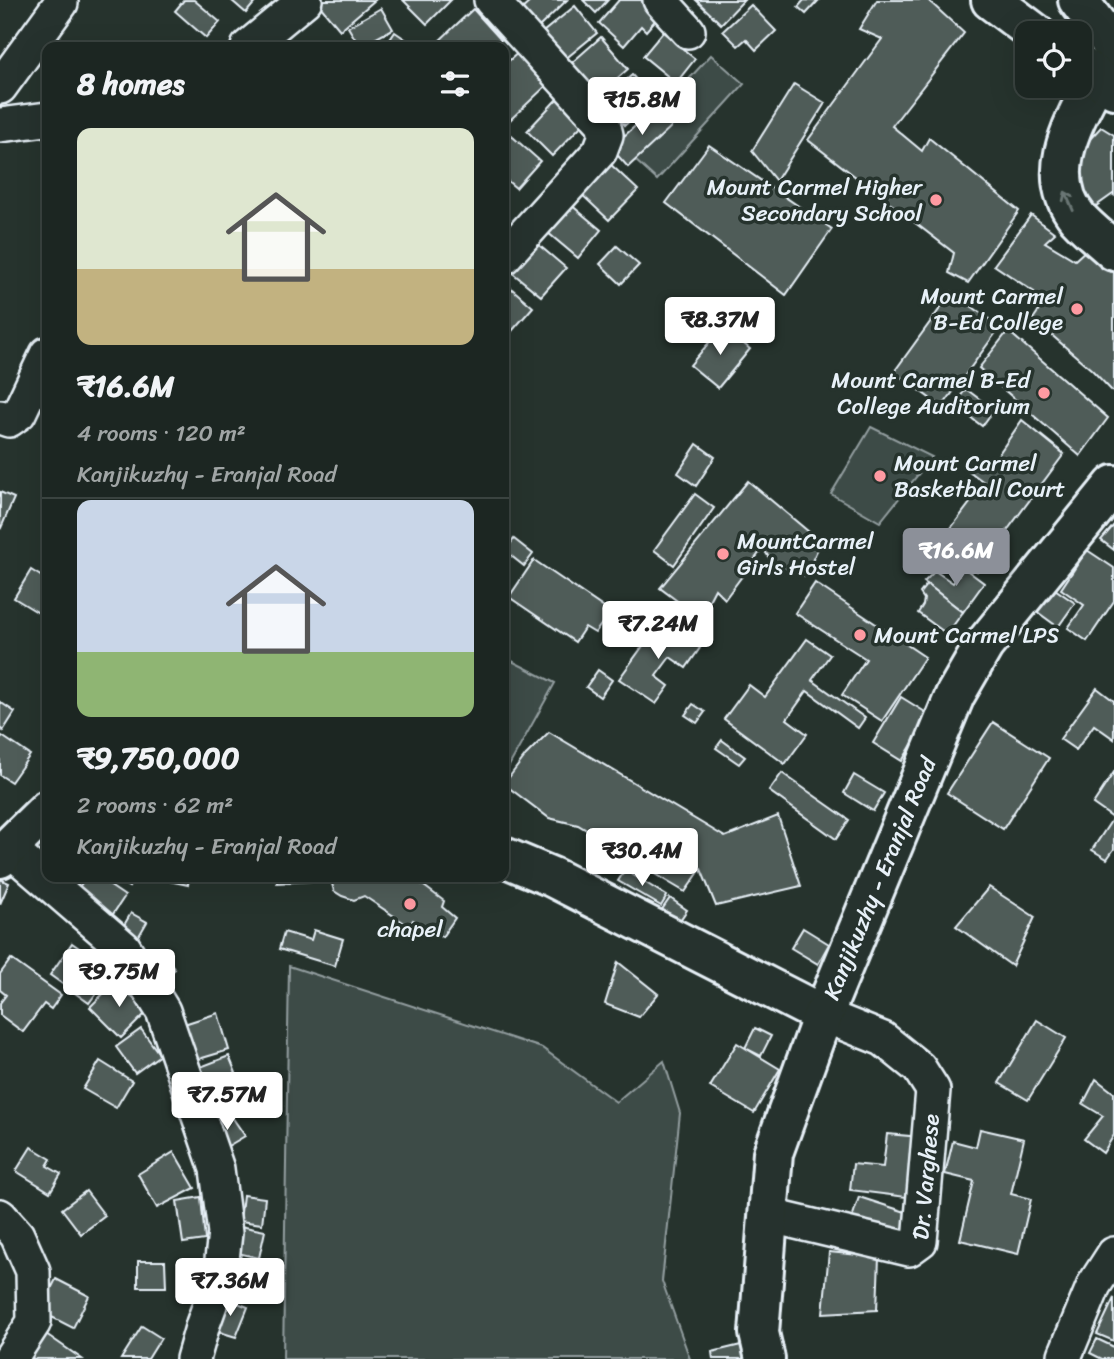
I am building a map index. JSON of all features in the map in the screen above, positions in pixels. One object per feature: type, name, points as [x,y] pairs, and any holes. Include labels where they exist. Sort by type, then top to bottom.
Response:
[{"type":"main road","points":[[1078,0],[1101,69],[1072,126],[1061,173],[1065,194],[1076,216],[1114,251]]},
{"type":"main road","points":[[1002,3],[1022,21]]},
{"type":"main road","name":"Kanjikuzhy - Eranjal Road","points":[[509,859],[552,877],[823,1015],[955,695],[984,645],[1114,485]]},
{"type":"main road","points":[[3,851],[42,815]]},
{"type":"main road","points":[[765,1359],[759,1334],[773,1153],[823,1015]]},
{"type":"street","points":[[254,42],[305,0]]},
{"type":"street","points":[[491,0],[514,44],[603,123],[606,135],[600,151],[509,251]]},
{"type":"street","points":[[660,0],[688,31]]},
{"type":"street","points":[[0,87],[61,4]]},
{"type":"street","points":[[0,125],[42,120]]},
{"type":"street","points":[[0,417],[9,420],[19,413],[42,365]]},
{"type":"street","points":[[3,851],[124,948],[163,1011],[217,1169],[225,1233],[220,1277],[192,1359]]},
{"type":"street","name":"Dr. Varghese","points":[[767,1215],[909,1249],[920,1241],[933,1090],[919,1068],[883,1039],[823,1015]]},
{"type":"street","points":[[0,1216],[18,1235],[33,1270],[34,1322],[10,1359]]},
{"type":"street","points":[[1065,1354],[1094,1285],[1114,1254]]},
{"type":"shaded area","points":[[711,55],[744,84],[657,180],[624,150]]},
{"type":"shaded area","name":"Mount Carmel Basketball Court","points":[[871,427],[932,457],[880,522],[831,494]]},
{"type":"shaded area","points":[[509,660],[555,683],[509,766]]},
{"type":"shaded area","points":[[289,966],[542,1048],[616,1102],[664,1061],[680,1113],[662,1281],[690,1359],[283,1359]]},
{"type":"building","points":[[184,0],[194,0],[220,22],[206,38],[175,11]]},
{"type":"building","points":[[231,0],[257,0],[246,13]]},
{"type":"building","points":[[315,0],[375,0],[340,30]]},
{"type":"building","points":[[403,0],[451,0],[427,24]]},
{"type":"building","points":[[532,0],[567,0],[537,29],[520,11]]},
{"type":"building","points":[[583,0],[608,0],[596,13]]},
{"type":"building","points":[[619,0],[641,0],[659,16],[646,31],[641,26],[624,46],[599,23]]},
{"type":"building","points":[[696,0],[744,0],[721,24]]},
{"type":"building","points":[[804,0],[818,1],[806,14],[798,7]]},
{"type":"building","points":[[877,0],[928,0],[964,33],[892,126],[922,151],[929,138],[1019,211],[968,283],[949,273],[954,253],[808,140],[882,39],[859,29]]},
{"type":"building","points":[[751,5],[776,31],[756,50],[746,39],[738,46],[723,31]]},
{"type":"building","points":[[575,6],[597,33],[564,60],[543,32]]},
{"type":"building","points":[[381,8],[393,29],[369,42],[357,42],[348,27]]},
{"type":"building","points":[[473,9],[501,40],[499,42],[438,42]]},
{"type":"building","points":[[395,32],[410,42],[388,42]]},
{"type":"building","points":[[663,32],[695,59],[676,83],[643,56]]},
{"type":"building","points":[[601,37],[628,69],[596,97],[568,66]]},
{"type":"building","points":[[519,52],[548,84],[510,120],[509,119],[509,61]]},
{"type":"building","points":[[632,75],[654,100],[625,125],[603,101]]},
{"type":"building","points":[[794,84],[825,103],[776,181],[752,151]]},
{"type":"building","points":[[557,99],[583,124],[552,156],[527,131]]},
{"type":"building","points":[[656,107],[673,125],[628,167],[611,148]]},
{"type":"building","points":[[1101,127],[1114,135],[1114,195],[1096,206],[1082,198],[1066,165]]},
{"type":"building","points":[[509,134],[540,161],[516,188],[509,182]]},
{"type":"building","points":[[709,145],[832,229],[786,295],[666,203]]},
{"type":"building","points":[[607,161],[638,190],[609,220],[579,192]]},
{"type":"building","points":[[570,204],[601,230],[578,258],[547,232]]},
{"type":"building","name":"Mount Carmel B-Ed College","points":[[1031,215],[1055,233],[1045,242],[1075,260],[1087,249],[1114,272],[1114,393],[1092,370],[1033,319],[1046,300],[994,265]]},
{"type":"building","points":[[534,241],[566,268],[541,296],[509,270]]},
{"type":"building","points":[[617,246],[639,265],[621,284],[600,264]]},
{"type":"building","points":[[509,286],[533,307],[512,331],[509,328]]},
{"type":"building","points":[[952,292],[1000,327],[942,407],[894,372]]},
{"type":"building","points":[[723,326],[750,349],[718,388],[690,365]]},
{"type":"building","name":"Mount Carmel B-Ed College Auditorium","points":[[1008,331],[1108,418],[1080,456],[979,368]]},
{"type":"building","points":[[966,389],[994,410],[982,426],[954,405]]},
{"type":"building","points":[[1022,420],[1064,454],[977,571],[939,544],[985,483],[969,471],[977,460],[991,465]]},
{"type":"building","points":[[697,444],[715,457],[696,486],[678,473]]},
{"type":"building","name":"MountCarmel Girls Hostel","points":[[748,481],[821,542],[805,576],[771,561],[763,548],[725,599],[715,589],[700,618],[660,588]]},
{"type":"building","points":[[0,492],[14,498],[1,528],[0,527]]},
{"type":"building","points":[[695,494],[714,508],[674,565],[654,550]]},
{"type":"building","points":[[1114,525],[1114,550],[1101,540]]},
{"type":"building","points":[[514,539],[533,554],[524,566],[509,554],[509,546]]},
{"type":"building","points":[[1087,550],[1114,568],[1114,601],[1087,641],[1068,628],[1084,605],[1061,589]]},
{"type":"building","points":[[534,560],[610,612],[595,633],[585,627],[575,642],[509,597]]},
{"type":"building","points":[[964,568],[984,583],[963,612],[924,582],[935,571],[953,583]]},
{"type":"building","points":[[31,570],[42,577],[42,615],[14,598]]},
{"type":"building","name":"Mount Carmel LPS","points":[[815,583],[925,657],[882,721],[842,695],[866,659],[795,613]]},
{"type":"building","points":[[927,584],[963,612],[947,634],[918,613],[924,599],[920,593]]},
{"type":"building","points":[[1052,587],[1075,603],[1058,627],[1036,611]]},
{"type":"building","points":[[661,621],[700,648],[686,668],[670,657],[656,676],[669,686],[656,704],[619,679]]},
{"type":"building","points":[[807,639],[830,655],[812,680],[865,718],[858,728],[807,691],[787,719],[807,734],[785,764],[724,719],[749,685],[765,697]]},
{"type":"building","points":[[598,670],[612,680],[600,697],[586,687]]},
{"type":"building","points":[[1097,688],[1114,701],[1114,739],[1094,725],[1076,750],[1060,739]]},
{"type":"building","points":[[901,697],[930,715],[902,761],[873,743]]},
{"type":"building","points":[[0,702],[15,712],[3,731],[0,728]]},
{"type":"building","points":[[693,704],[705,712],[697,723],[685,715]]},
{"type":"building","points":[[993,722],[1049,758],[1003,829],[947,793]]},
{"type":"building","points":[[549,732],[725,837],[778,816],[801,886],[716,906],[701,869],[685,892],[636,863],[634,872],[609,855],[617,848],[578,825],[549,818],[509,788],[509,777]]},
{"type":"building","points":[[2,736],[30,755],[11,782],[0,775]]},
{"type":"building","points":[[722,740],[745,757],[739,764],[716,748]]},
{"type":"building","points":[[1114,772],[1114,849],[1107,859],[1092,850],[1113,818],[1093,804]]},
{"type":"building","points":[[782,773],[849,820],[836,839],[769,791]]},
{"type":"building","points":[[854,775],[884,793],[873,811],[844,793]]},
{"type":"building","points":[[37,831],[42,836],[42,863],[20,848]]},
{"type":"building","points":[[625,870],[667,896],[661,906],[618,881]]},
{"type":"building","points":[[0,879],[9,883],[0,904]]},
{"type":"building","points":[[83,882],[104,882],[125,896],[111,917],[75,893]]},
{"type":"building","name":"chapel","points":[[332,882],[419,882],[444,901],[442,907],[455,918],[442,937],[413,920],[409,926],[364,896],[354,900],[334,891]]},
{"type":"building","points":[[989,887],[1035,917],[1012,966],[956,926]]},
{"type":"building","points":[[670,898],[687,910],[678,923],[661,911]]},
{"type":"building","points":[[131,913],[147,922],[136,941],[120,932]]},
{"type":"building","points":[[803,928],[829,944],[818,964],[791,948]]},
{"type":"building","points":[[314,930],[343,939],[335,966],[279,949],[284,932],[311,940]]},
{"type":"building","points":[[72,943],[112,971],[89,1003],[50,975]]},
{"type":"building","points":[[162,951],[175,969],[157,984],[143,966]]},
{"type":"building","points":[[11,959],[61,995],[51,1009],[44,1004],[23,1032],[0,1015],[0,1003],[6,995],[0,990],[0,974]]},
{"type":"building","points":[[618,962],[658,994],[639,1017],[605,1004]]},
{"type":"building","points":[[116,981],[147,1012],[121,1038],[90,1007]]},
{"type":"building","points":[[218,1013],[229,1050],[189,1062],[178,1026]]},
{"type":"building","points":[[1037,1020],[1066,1038],[1028,1100],[999,1083]]},
{"type":"building","points":[[755,1028],[771,1036],[761,1056],[745,1048]]},
{"type":"building","points":[[141,1029],[160,1055],[135,1073],[116,1047]]},
{"type":"building","points":[[737,1043],[780,1069],[754,1113],[710,1087]]},
{"type":"building","points":[[229,1056],[236,1073],[197,1089],[190,1071]]},
{"type":"building","points":[[100,1061],[132,1081],[116,1108],[83,1089]]},
{"type":"building","points":[[237,1078],[245,1104],[207,1116],[198,1090]]},
{"type":"building","points":[[1096,1079],[1114,1093],[1114,1135],[1103,1153],[1084,1139],[1103,1116],[1083,1104]]},
{"type":"building","points":[[230,1114],[245,1136],[223,1149],[209,1127]]},
{"type":"building","points":[[980,1129],[1024,1139],[1011,1194],[1031,1199],[1018,1254],[960,1240],[974,1181],[945,1174],[953,1141],[976,1147]]},
{"type":"building","points":[[887,1134],[921,1137],[914,1198],[850,1190],[853,1164],[883,1167]]},
{"type":"building","points":[[31,1147],[51,1159],[47,1166],[61,1174],[50,1192],[16,1171]]},
{"type":"building","points":[[174,1152],[195,1188],[157,1208],[138,1174]]},
{"type":"building","points":[[86,1191],[105,1216],[81,1234],[62,1209]]},
{"type":"building","points":[[243,1195],[265,1198],[262,1224],[240,1221]]},
{"type":"building","points":[[201,1197],[205,1240],[183,1243],[177,1201]]},
{"type":"building","points":[[859,1197],[918,1216],[909,1243],[850,1224]]},
{"type":"building","points":[[235,1225],[265,1231],[259,1258],[229,1251]]},
{"type":"building","points":[[829,1252],[879,1257],[877,1310],[823,1313]]},
{"type":"building","points":[[230,1257],[266,1266],[259,1295],[223,1286]]},
{"type":"building","points":[[138,1261],[165,1261],[166,1287],[138,1287]]},
{"type":"building","points":[[56,1279],[89,1296],[73,1328],[40,1311]]},
{"type":"building","points":[[225,1298],[248,1307],[236,1337],[213,1330]]},
{"type":"building","points":[[1114,1298],[1114,1341],[1097,1334]]},
{"type":"building","points":[[142,1326],[161,1338],[148,1359],[121,1359]]},
{"type":"building","points":[[36,1327],[82,1359],[14,1359]]},
{"type":"building","points":[[1097,1339],[1114,1347],[1114,1359],[1102,1359],[1090,1353]]},
{"type":"building","points":[[745,1344],[749,1359],[713,1359],[712,1352]]},
{"type":"place","name":"Mount Carmel Higher Secondary School","points":[[936,200]]},
{"type":"place","name":"Mount Carmel B-Ed College","points":[[1077,309]]},
{"type":"place","name":"Mount Carmel B-Ed College Auditorium","points":[[1044,393]]},
{"type":"place","name":"Mount Carmel Basketball Court","points":[[880,476]]},
{"type":"place","name":"MountCarmel Girls Hostel","points":[[723,554]]},
{"type":"place","name":"Mount Carmel LPS","points":[[860,635]]},
{"type":"place","name":"chapel","points":[[410,904]]}]
